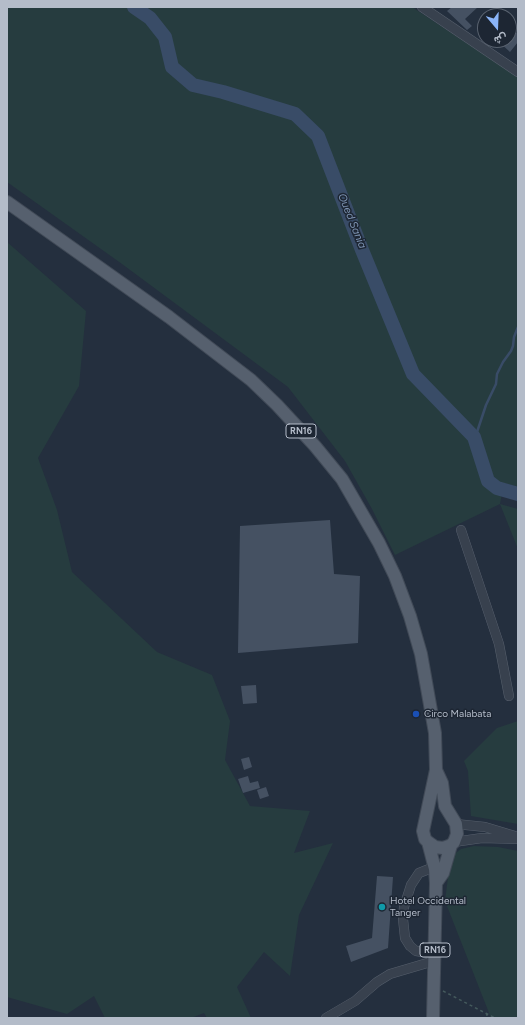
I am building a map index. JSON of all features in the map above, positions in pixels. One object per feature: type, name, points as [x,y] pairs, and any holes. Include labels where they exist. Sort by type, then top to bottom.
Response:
[{"type":"main road","name":"RN16","points":[[7,202],[169,317],[250,380],[277,405],[315,446],[342,479],[379,543],[395,576],[410,616],[421,654],[435,733],[436,770],[425,823]]},
{"type":"main road","name":"RN16","points":[[436,770],[442,783],[445,806],[455,821]]},
{"type":"main road","points":[[440,814],[449,816],[455,821],[457,834],[452,843],[439,848],[428,842],[423,831],[425,823],[431,816],[440,814]]},
{"type":"main road","name":"RN16","points":[[428,842],[435,869],[436,883],[433,1018]]},
{"type":"main road","name":"RN16","points":[[436,883],[443,873],[452,843]]},
{"type":"street","points":[[422,7],[518,72]]},
{"type":"street","points":[[462,530],[499,644],[509,696]]},
{"type":"street","points":[[455,821],[485,827],[518,838]]},
{"type":"street","points":[[452,843],[482,838],[518,838]]},
{"type":"street","points":[[435,869],[429,869],[419,873],[411,885],[404,906],[403,919],[405,938],[410,946],[416,951],[435,958]]},
{"type":"street","points":[[326,1018],[355,1001],[377,982],[390,974],[435,958]]},
{"type":"path","points":[[434,987],[495,1018]]},
{"type":"path","points":[[486,1013],[488,1018]]},
{"type":"green space","points":[[7,7],[412,7],[518,77],[518,487],[504,483],[500,504],[395,555],[372,509],[345,461],[288,387],[122,264],[7,182]]},
{"type":"green space","points":[[7,242],[86,311],[79,386],[38,458],[57,510],[72,572],[157,652],[212,675],[230,721],[225,760],[250,806],[310,811],[294,853],[333,843],[299,915],[290,976],[264,952],[237,987],[251,1018],[207,1018],[204,1013],[191,1018],[105,1018],[94,996],[67,1014],[7,997]]},
{"type":"green space","points":[[500,504],[518,509],[518,549]]},
{"type":"green space","points":[[518,721],[518,824],[471,816],[468,771],[464,761],[497,728]]},
{"type":"green space","points":[[474,846],[498,847],[518,851],[518,1018],[491,1018],[445,901],[450,861],[453,855],[461,849]]},
{"type":"building","points":[[452,7],[478,7],[465,19],[472,26],[467,30],[447,11]]},
{"type":"building","points":[[506,48],[513,48],[510,52]]},
{"type":"building","points":[[330,520],[334,574],[360,576],[358,643],[238,653],[240,526]]},
{"type":"building","points":[[256,685],[257,703],[243,704],[241,686]]},
{"type":"building","points":[[249,757],[252,767],[244,770],[241,759]]},
{"type":"building","points":[[248,776],[250,783],[258,781],[260,788],[243,793],[238,779]]},
{"type":"building","points":[[266,787],[269,796],[260,799],[257,790]]},
{"type":"building","name":"Hotel Occidental Tanger","points":[[377,876],[393,877],[388,948],[351,962],[346,946],[372,938]]},
{"type":"waterway","name":"Oued Sania","points":[[134,7],[150,18],[165,37],[172,67],[193,85],[223,92],[295,114],[318,136],[362,250],[413,374],[474,437],[488,481],[497,488],[518,494]]},
{"type":"waterway","points":[[475,438],[486,405],[496,384],[497,374],[511,351],[518,327]]},
{"type":"place","name":"Circo Malabata","points":[[416,714]]},
{"type":"place","name":"Hotel Occidental Tanger","points":[[382,907]]}]
